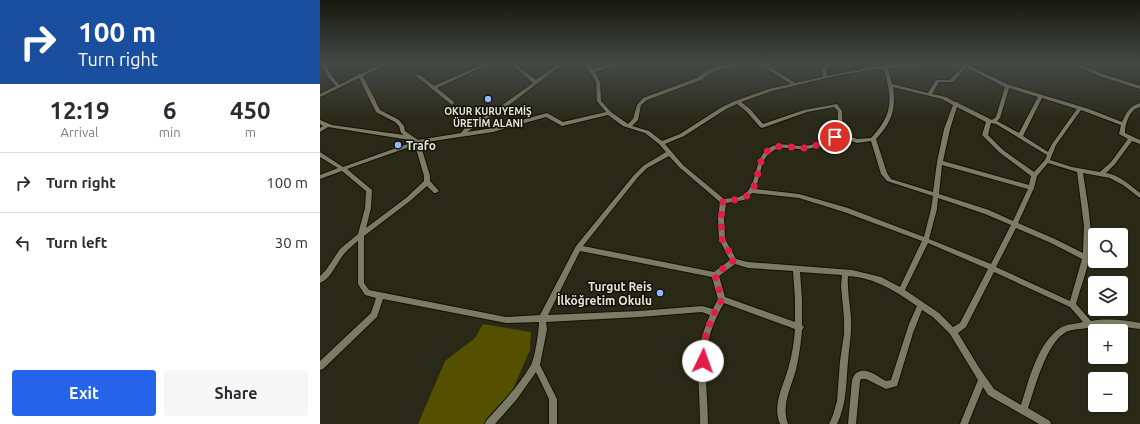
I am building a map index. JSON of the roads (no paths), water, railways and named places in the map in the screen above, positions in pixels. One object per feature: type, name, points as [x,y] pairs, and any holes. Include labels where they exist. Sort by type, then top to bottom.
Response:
[{"type":"street","points":[[320,96],[345,83]]},
{"type":"street","points":[[363,83],[378,111],[397,121],[403,132],[417,142],[427,176],[427,182],[436,191]]},
{"type":"street","points":[[427,83],[452,103]]},
{"type":"street","points":[[434,88],[445,83]]},
{"type":"street","points":[[463,135],[466,130],[504,107],[534,83]]},
{"type":"street","points":[[598,83],[599,101],[609,113],[629,126],[647,132],[661,143],[680,166],[723,201],[744,197],[750,191],[755,184],[764,155],[771,149],[782,146],[808,148],[845,136],[857,141],[873,139],[887,122],[890,113],[890,85],[944,98],[1020,136],[1048,158],[1080,171],[1101,174],[1118,180],[1140,196]]},
{"type":"street","points":[[629,126],[637,117],[639,104],[645,99],[689,83]]},
{"type":"street","points":[[661,143],[682,135],[724,108],[737,102],[799,83]]},
{"type":"street","points":[[929,95],[937,83]]},
{"type":"street","points":[[1001,83],[1040,97],[1080,108],[1123,124]]},
{"type":"street","points":[[1126,83],[1140,88]]},
{"type":"street","points":[[1007,86],[998,118],[991,121],[985,135],[1001,150],[1034,175]]},
{"type":"street","points":[[1020,136],[1040,97]]},
{"type":"street","points":[[737,102],[748,110],[762,126],[806,111],[834,105],[840,111],[840,137]]},
{"type":"street","points":[[901,291],[926,240],[934,209],[940,162],[947,129],[956,104]]},
{"type":"street","points":[[1140,105],[1134,107],[1123,124],[1122,134],[1140,142]]},
{"type":"street","points":[[953,332],[963,325],[993,268],[1031,188],[1034,175],[1048,158],[1059,136],[1080,108]]},
{"type":"street","points":[[320,177],[417,142],[493,130],[546,115],[562,124],[609,113]]},
{"type":"street","points":[[320,122],[354,131],[411,138]]},
{"type":"street","points":[[320,130],[328,125]]},
{"type":"street","points":[[1101,174],[1113,163],[1131,138]]},
{"type":"street","points":[[873,139],[884,174],[889,180],[987,212],[1053,241],[1086,258]]},
{"type":"street","points":[[489,424],[514,396],[536,365],[543,329],[542,319],[578,248],[636,176],[645,167],[669,153]]},
{"type":"street","points":[[320,154],[343,169],[369,190],[368,208],[361,234],[361,284],[367,293],[380,297],[506,320],[640,314],[702,309],[715,313]]},
{"type":"street","points":[[940,162],[1031,188]]},
{"type":"street","points":[[1072,305],[1086,258],[1088,228],[1080,171]]},
{"type":"street","points":[[320,280],[328,274],[344,249],[361,234],[405,202],[427,182]]},
{"type":"street","points":[[750,191],[799,196],[846,210],[926,240],[993,268],[1072,305],[1090,324],[1118,321],[1140,326]]},
{"type":"street","points":[[723,201],[721,218],[722,239],[734,260],[748,265],[844,272],[881,280],[901,291],[936,315],[953,332],[975,370],[992,392],[1047,424]]},
{"type":"street","points":[[578,248],[715,275],[734,260]]},
{"type":"street","points":[[784,424],[780,411],[781,401],[787,386],[800,327],[800,302],[796,268]]},
{"type":"street","points":[[833,424],[842,400],[843,374],[848,330],[844,293],[844,272]]},
{"type":"street","points":[[704,424],[703,352],[705,340],[722,299],[715,275]]},
{"type":"street","points":[[320,366],[374,315],[380,297]]},
{"type":"street","points":[[722,299],[800,327]]},
{"type":"street","points":[[852,424],[856,380],[859,375],[867,375],[886,385],[894,383],[908,336],[915,316],[921,305]]},
{"type":"street","points":[[1023,410],[1042,356],[1052,341],[1063,330],[1088,324]]},
{"type":"street","points":[[536,365],[553,399],[553,424]]},
{"type":"street","points":[[964,424],[982,380]]},
{"type":"place","name":"OKUR KURUYEMİŞ ÜRETİM ALANI","points":[[488,99]]},
{"type":"place","name":"Trafo","points":[[398,145]]},
{"type":"place","name":"Turgut Reis İlköğretim Okulu","points":[[660,293]]}]
